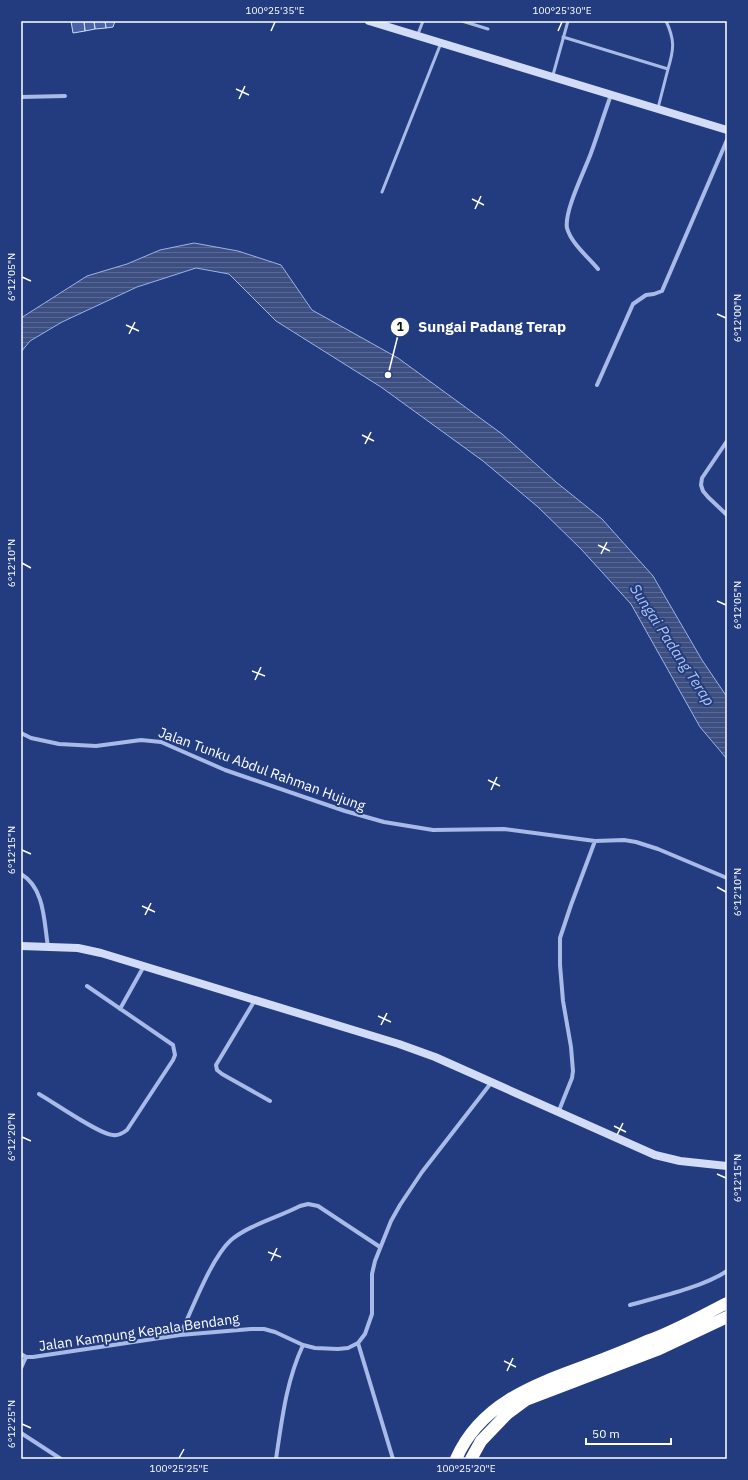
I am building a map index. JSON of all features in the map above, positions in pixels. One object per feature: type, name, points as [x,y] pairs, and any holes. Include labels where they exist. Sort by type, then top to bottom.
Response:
[{"type":"highway","points":[[456,1459],[472,1430],[485,1417],[515,1395],[561,1374],[653,1339],[727,1303]]},
{"type":"highway","points":[[471,1459],[481,1441],[507,1414],[526,1400],[657,1350],[727,1317]]},
{"type":"street","points":[[369,21],[727,130]]},
{"type":"street","points":[[598,269],[576,244],[569,232],[566,222],[611,95]]},
{"type":"street","points":[[21,97],[65,96]]},
{"type":"street","points":[[597,384],[633,304],[646,295],[662,291],[727,140]]},
{"type":"street","points":[[727,441],[702,478],[701,485],[703,491],[708,497],[727,515]]},
{"type":"street","name":"Jalan Tunku Abdul Rahman Hujung","points":[[21,733],[31,738],[59,744],[96,746],[152,740],[168,744],[199,759],[232,772],[345,811],[384,822],[433,830],[504,830],[596,841],[612,839],[636,842],[665,852],[727,878]]},
{"type":"street","points":[[558,1113],[572,1078],[573,1071],[573,1059],[563,1001],[560,965],[560,938],[596,841]]},
{"type":"street","points":[[21,874],[32,884],[38,895],[48,946]]},
{"type":"street","points":[[21,946],[48,946],[91,950],[256,999],[399,1044],[435,1057],[655,1155],[680,1161],[727,1166]]},
{"type":"street","points":[[120,1009],[144,965]]},
{"type":"street","points":[[39,1094],[106,1134],[118,1135],[127,1130],[173,1060],[175,1055],[172,1045],[87,986]]},
{"type":"street","points":[[256,999],[216,1065],[217,1070],[222,1074],[270,1101]]},
{"type":"street","points":[[393,1459],[358,1343],[365,1334],[372,1314],[372,1274],[380,1247],[391,1220],[409,1190],[491,1083]]},
{"type":"street","points":[[180,1335],[202,1288],[226,1246],[239,1235],[300,1206],[308,1204],[318,1206],[380,1247]]},
{"type":"street","points":[[630,1305],[682,1290],[707,1281],[727,1271]]},
{"type":"street","name":"Jalan Kampung Kepala Bendang","points":[[26,1357],[40,1357],[180,1335],[223,1330],[264,1330],[285,1336],[303,1345],[315,1348],[348,1348],[358,1343]]},
{"type":"street","points":[[276,1459],[287,1392],[295,1362],[303,1345]]},
{"type":"street","points":[[21,1354],[26,1357],[21,1368]]},
{"type":"street","points":[[21,1432],[61,1459]]},
{"type":"lane","points":[[418,36],[424,21]]},
{"type":"lane","points":[[462,21],[488,29]]},
{"type":"lane","points":[[552,77],[568,21]]},
{"type":"lane","points":[[658,109],[673,54],[674,45],[666,21]]},
{"type":"lane","points":[[563,38],[668,69]]},
{"type":"lane","points":[[382,192],[440,43]]},
{"type":"water","name":"Sungai Padang Terap","points":[[194,243],[238,251],[281,265],[312,310],[398,358],[502,434],[556,482],[602,519],[653,576],[702,660],[727,697],[727,759],[700,727],[631,604],[581,549],[538,507],[483,461],[381,387],[276,321],[229,274],[196,268],[137,287],[62,322],[30,341],[21,352],[21,318],[87,276],[127,264],[160,250]]},
{"type":"building","points":[[71,21],[84,21],[85,31],[73,33]]},
{"type":"building","points":[[84,21],[94,21],[95,29],[85,31]]},
{"type":"building","points":[[94,21],[105,21],[106,28],[95,29]]},
{"type":"building","points":[[105,21],[115,21],[113,27],[106,28]]},
{"type":"place","name":"Sungai Padang Terap","points":[[388,375]]}]
